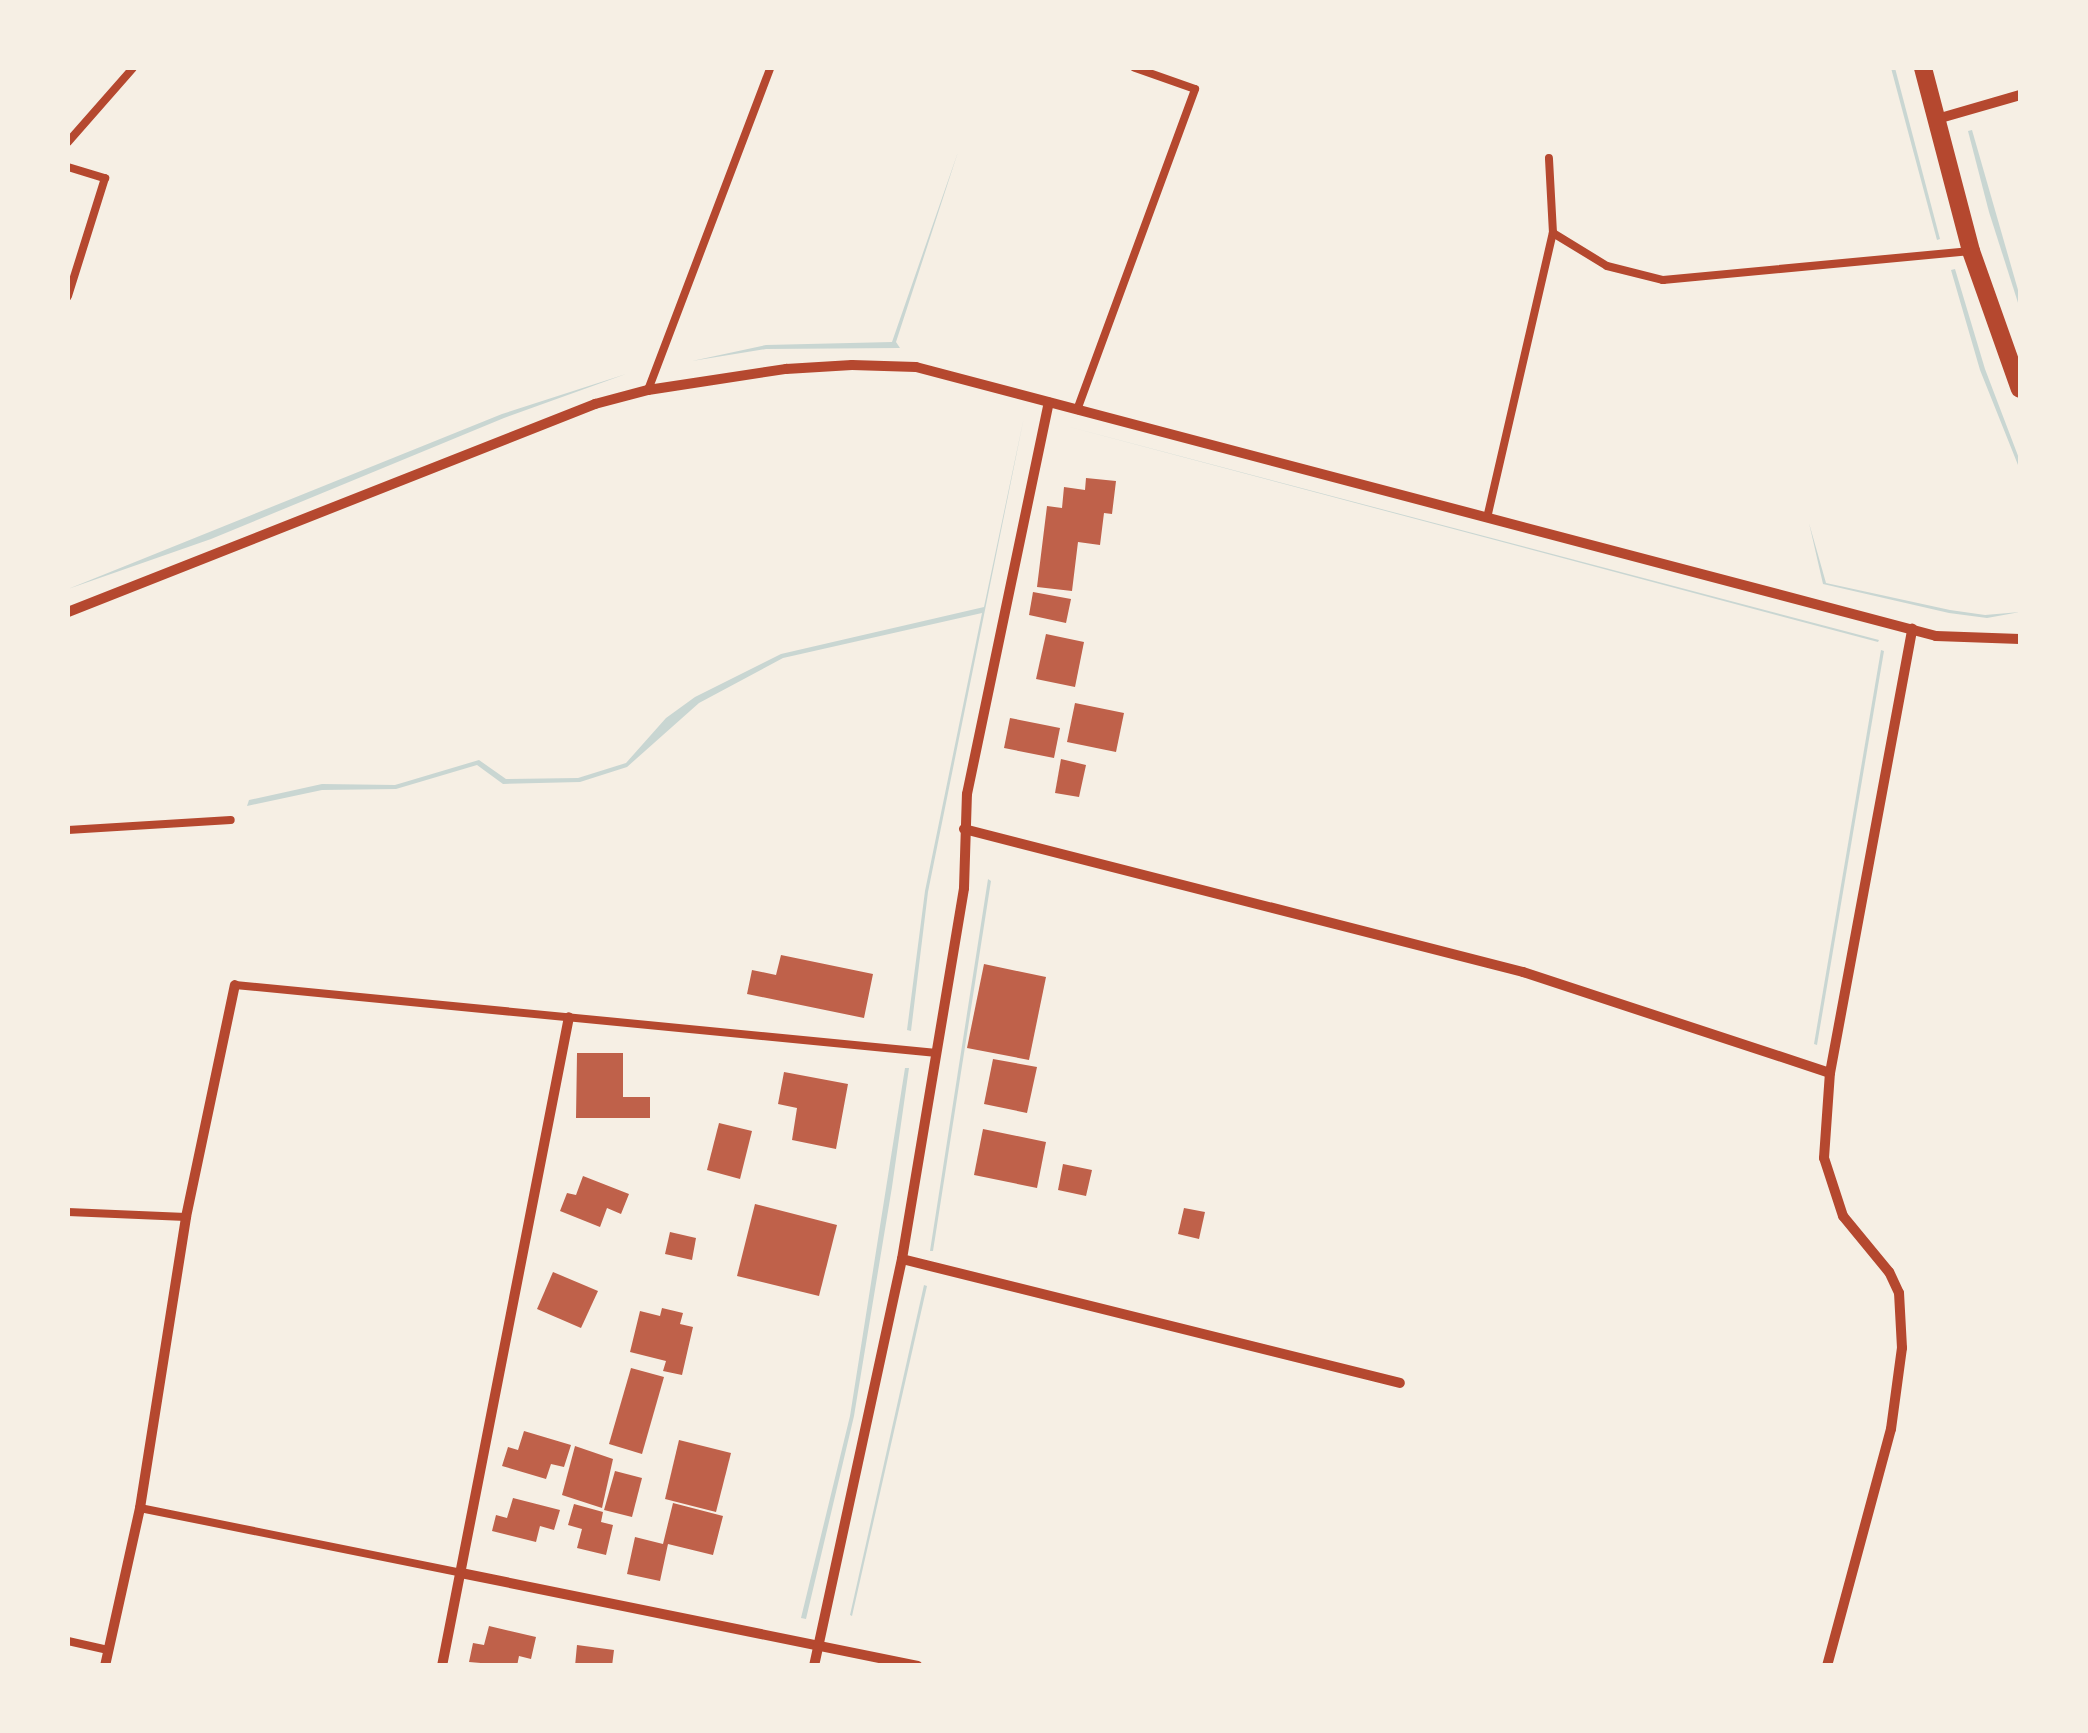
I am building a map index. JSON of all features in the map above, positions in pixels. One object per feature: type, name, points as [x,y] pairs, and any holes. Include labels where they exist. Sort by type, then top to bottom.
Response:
[{"type":"street","points":[[1923,68],[1972,252],[2020,389]]},
{"type":"street","points":[[1937,119],[2020,95]]},
{"type":"street","points":[[68,612],[594,404],[648,390],[786,369],[852,364],[916,368],[1912,629],[1969,640],[2020,639]]},
{"type":"street","points":[[814,1666],[902,1259],[964,888],[966,794],[1049,402]]},
{"type":"street","points":[[1827,1666],[1891,1429],[1902,1311],[1889,1272],[1842,1216],[1824,1158],[1830,1073],[1912,629]]},
{"type":"street","points":[[964,829],[1522,972],[1830,1073]]},
{"type":"street","points":[[104,1666],[140,1508],[186,1217],[235,984]]},
{"type":"street","points":[[442,1666],[569,1017]]},
{"type":"street","points":[[902,1259],[1400,1383]]},
{"type":"street","points":[[461,1573],[918,1666]]},
{"type":"lane","points":[[68,142],[133,68]]},
{"type":"lane","points":[[648,390],[770,68]]},
{"type":"lane","points":[[1076,410],[1195,89],[1135,68]]},
{"type":"lane","points":[[1487,518],[1553,232],[1549,158]]},
{"type":"lane","points":[[68,167],[105,178],[68,296]]},
{"type":"lane","points":[[1553,232],[1607,266],[1664,280],[1972,252]]},
{"type":"lane","points":[[68,830],[231,820]]},
{"type":"lane","points":[[235,984],[936,1054]]},
{"type":"lane","points":[[68,1212],[186,1217]]},
{"type":"lane","points":[[140,1508],[461,1573]]},
{"type":"lane","points":[[68,1641],[108,1650]]},
{"type":"shaded area","points":[[1891,68],[1895,68],[1940,239],[1937,240]]},
{"type":"shaded area","points":[[1972,130],[2020,297],[2020,309],[1989,212],[1968,131]]},
{"type":"shaded area","points":[[958,152],[896,342],[900,348],[766,349],[692,361],[766,345],[892,342]]},
{"type":"shaded area","points":[[1955,269],[2020,470],[1980,370],[1951,270]]},
{"type":"shaded area","points":[[626,374],[504,418],[211,539],[68,589],[502,414]]},
{"type":"shaded area","points":[[1024,417],[928,892],[911,1031],[907,1030],[925,891],[982,613],[783,658],[699,703],[627,767],[580,782],[503,784],[477,765],[396,789],[322,790],[247,806],[249,800],[322,784],[395,785],[479,760],[506,779],[578,778],[626,763],[666,718],[695,697],[781,654],[984,607]]},
{"type":"shaded area","points":[[1066,426],[1879,640],[1878,642]]},
{"type":"shaded area","points":[[1809,523],[1826,583],[1950,610],[1985,615],[2020,612],[1987,618],[1949,613],[1823,584]]},
{"type":"shaded area","points":[[1881,650],[1884,651],[1817,1045],[1814,1044]]},
{"type":"shaded area","points":[[988,879],[991,881],[930,1251]]},
{"type":"shaded area","points":[[905,1068],[909,1068],[892,1187],[854,1416],[806,1619],[801,1618],[850,1416]]},
{"type":"shaded area","points":[[924,1285],[927,1286],[852,1616],[850,1615]]},
{"type":"building","points":[[1086,478],[1116,481],[1112,514],[1104,513],[1100,545],[1078,542],[1072,591],[1037,587],[1047,506],[1062,508],[1064,487],[1085,490]]},
{"type":"building","points":[[1033,592],[1071,599],[1066,623],[1029,615]]},
{"type":"building","points":[[1046,634],[1084,642],[1075,687],[1036,679]]},
{"type":"building","points":[[1075,703],[1124,713],[1116,752],[1067,742]]},
{"type":"building","points":[[1010,718],[1060,728],[1054,758],[1004,748]]},
{"type":"building","points":[[1061,759],[1086,765],[1079,797],[1055,793]]},
{"type":"building","points":[[781,955],[873,974],[864,1018],[747,994],[752,970],[776,975]]},
{"type":"building","points":[[984,964],[1046,977],[1029,1060],[967,1048]]},
{"type":"building","points":[[577,1053],[623,1053],[623,1097],[650,1097],[650,1118],[576,1118]]},
{"type":"building","points":[[993,1059],[1037,1067],[1027,1113],[984,1104]]},
{"type":"building","points":[[784,1072],[848,1084],[836,1149],[792,1140],[797,1108],[778,1104]]},
{"type":"building","points":[[719,1123],[752,1131],[740,1179],[707,1170]]},
{"type":"building","points":[[983,1129],[1046,1142],[1037,1188],[974,1175]]},
{"type":"building","points":[[1063,1164],[1092,1170],[1086,1196],[1058,1190]]},
{"type":"building","points":[[583,1176],[629,1194],[621,1214],[607,1208],[600,1227],[560,1211],[567,1193],[576,1195]]},
{"type":"building","points":[[755,1204],[837,1225],[819,1296],[737,1276]]},
{"type":"building","points":[[1184,1208],[1205,1212],[1199,1239],[1178,1234]]},
{"type":"building","points":[[670,1232],[696,1238],[692,1260],[665,1254]]},
{"type":"building","points":[[553,1272],[598,1291],[581,1328],[537,1309]]},
{"type":"building","points":[[662,1308],[683,1313],[680,1324],[693,1327],[682,1375],[663,1371],[666,1361],[630,1352],[640,1311],[660,1316]]},
{"type":"building","points":[[631,1368],[664,1377],[642,1454],[609,1444]]},
{"type":"building","points":[[524,1431],[571,1445],[564,1467],[551,1464],[546,1479],[502,1466],[508,1447],[518,1450]]},
{"type":"building","points":[[679,1440],[731,1453],[716,1512],[665,1499]]},
{"type":"building","points":[[575,1446],[613,1459],[602,1508],[562,1495]]},
{"type":"building","points":[[615,1471],[642,1478],[632,1517],[604,1510]]},
{"type":"building","points":[[513,1498],[560,1510],[554,1530],[540,1526],[536,1542],[492,1531],[496,1515],[507,1518]]},
{"type":"building","points":[[673,1503],[723,1516],[713,1555],[668,1544],[660,1581],[627,1574],[635,1537],[663,1544]]},
{"type":"building","points":[[574,1504],[603,1512],[601,1522],[613,1525],[606,1555],[577,1548],[582,1529],[568,1525]]},
{"type":"building","points":[[489,1626],[536,1637],[531,1659],[519,1656],[517,1666],[469,1662],[473,1643],[484,1645]]},
{"type":"building","points":[[577,1645],[614,1650],[612,1666],[575,1666]]}]
